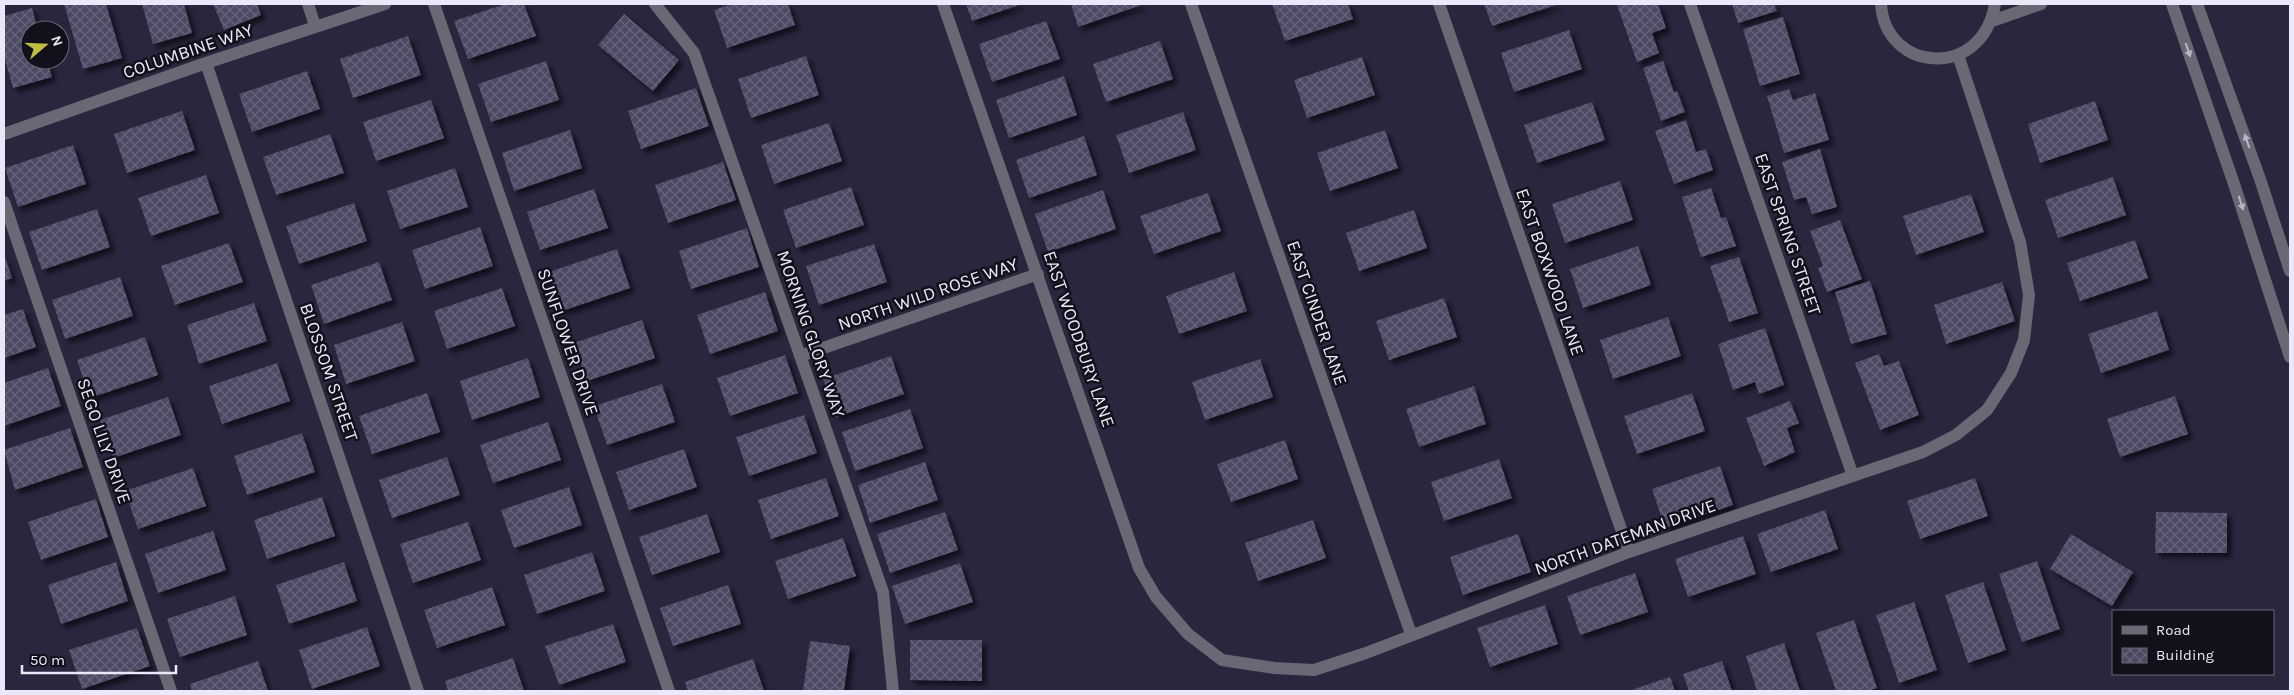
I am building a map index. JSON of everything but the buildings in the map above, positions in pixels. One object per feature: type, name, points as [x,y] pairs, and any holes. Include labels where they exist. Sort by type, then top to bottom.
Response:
[{"type":"street","points":[[308,4],[315,26]]},
{"type":"street","name":"COLUMBINE WAY","points":[[4,134],[206,63],[385,4]]},
{"type":"street","name":"SUNFLOWER DRIVE","points":[[434,4],[669,691]]},
{"type":"street","name":"MORNING GLORY WAY","points":[[655,4],[694,53],[883,592],[893,691]]},
{"type":"street","name":"EAST WOODBURY LANE","points":[[942,4],[1038,274],[1139,568],[1156,597],[1188,634],[1222,660]]},
{"type":"street","name":"EAST CINDER LANE","points":[[1190,4],[1411,634]]},
{"type":"street","name":"EAST BOXWOOD LANE","points":[[1439,4],[1629,552]]},
{"type":"street","name":"EAST SPRING STREET","points":[[1690,4],[1853,476]]},
{"type":"street","points":[[1881,4],[1882,14],[1889,32],[1902,47],[1919,56],[1939,59],[1958,56],[1972,48],[1984,36],[1992,21],[1995,4]]},
{"type":"street","points":[[1992,21],[2041,4]]},
{"type":"street","points":[[2172,4],[2234,184],[2290,357]]},
{"type":"street","points":[[2198,4],[2260,178],[2290,270]]},
{"type":"street","name":"NORTH DATEMAN DRIVE","points":[[1222,660],[1274,668],[1314,670],[1366,653],[1411,634],[1629,552],[1923,452],[1956,435],[1986,410],[2011,373],[2024,340],[2029,295],[2020,242],[1958,56]]},
{"type":"street","name":"BLOSSOM STREET","points":[[206,63],[418,691]]},
{"type":"street","name":"SEGO LILY DRIVE","points":[[4,202],[171,691]]},
{"type":"street","name":"NORTH WILD ROSE WAY","points":[[800,356],[1038,274]]}]
